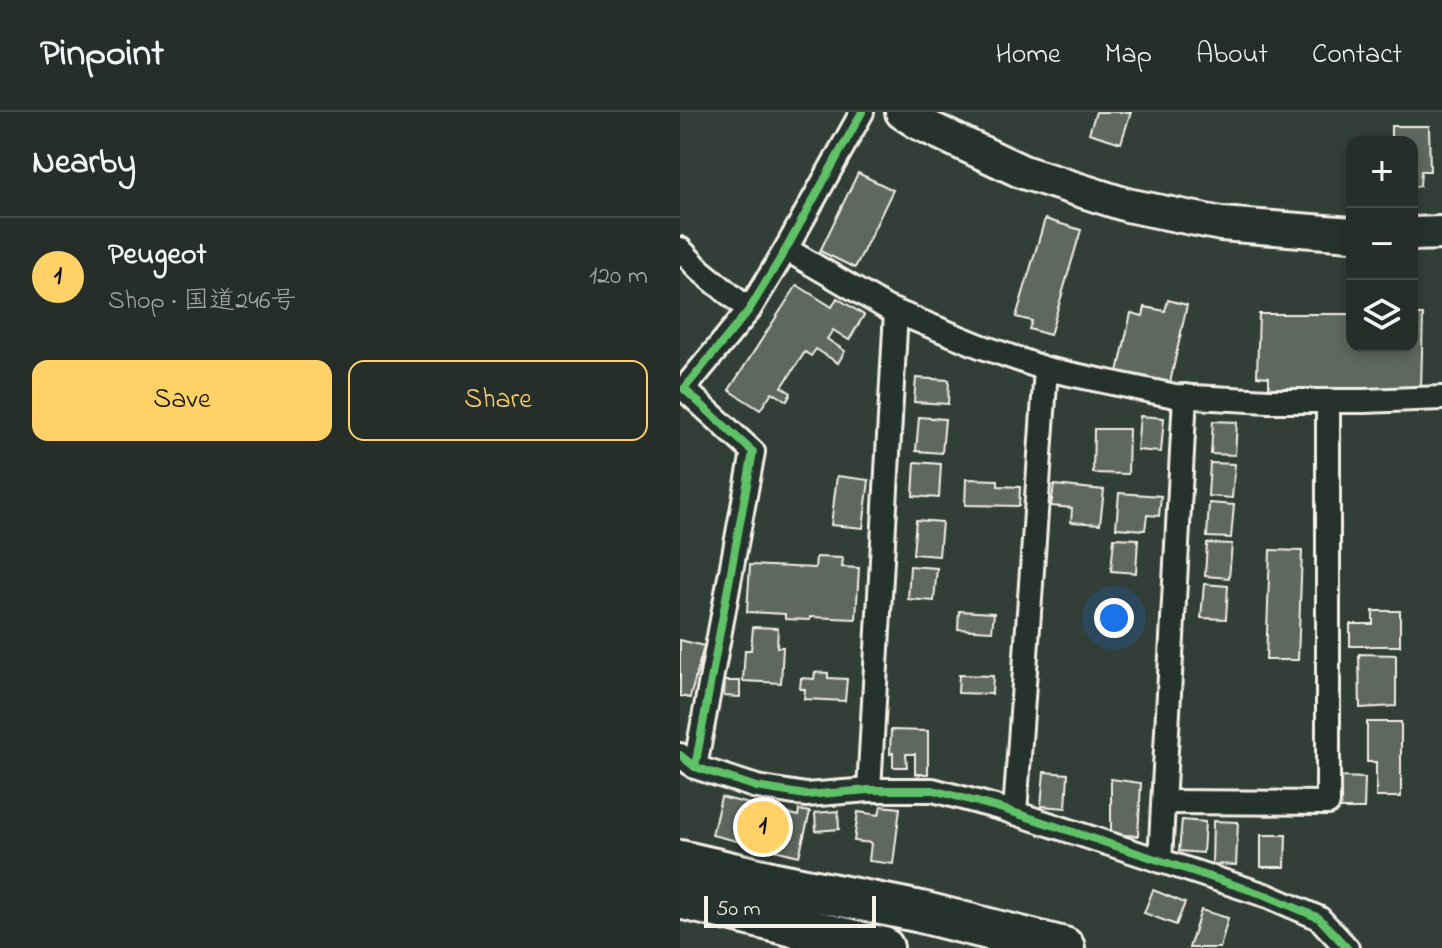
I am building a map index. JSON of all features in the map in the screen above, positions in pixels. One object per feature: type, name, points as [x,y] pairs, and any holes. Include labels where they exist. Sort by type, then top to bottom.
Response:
[{"type":"highway","points":[[680,861],[921,912],[1064,948]]},
{"type":"highway","points":[[680,898],[883,948]]},
{"type":"street","points":[[862,112],[749,310],[684,389],[753,452],[688,761],[757,787],[806,795],[869,790],[933,790],[1015,813],[1268,896],[1319,918],[1347,948]]},
{"type":"street","points":[[902,112],[1023,172],[1127,205],[1221,224],[1346,234]]},
{"type":"street","points":[[1418,234],[1442,233]]},
{"type":"street","points":[[680,249],[700,270],[749,310]]},
{"type":"street","points":[[786,249],[896,312],[1046,369],[1175,396],[1269,401],[1442,398]]},
{"type":"street","points":[[869,790],[896,312]]},
{"type":"street","points":[[1015,813],[1046,369]]},
{"type":"street","points":[[1160,861],[1185,396]]},
{"type":"street","points":[[1164,802],[1328,803],[1328,401]]},
{"type":"building","points":[[1096,112],[1131,112],[1121,143],[1089,133]]},
{"type":"building","points":[[1391,126],[1429,126],[1430,171],[1421,171],[1420,186],[1418,136],[1391,136]]},
{"type":"building","points":[[858,173],[893,190],[855,268],[820,251]]},
{"type":"building","points":[[1045,219],[1081,230],[1050,335],[1029,329],[1032,321],[1016,317]]},
{"type":"building","points":[[797,285],[832,307],[837,298],[864,315],[849,340],[833,330],[827,339],[845,351],[838,363],[816,349],[811,356],[805,352],[782,387],[791,393],[787,401],[772,392],[760,410],[729,390]]},
{"type":"building","points":[[1168,300],[1187,305],[1170,383],[1118,372],[1131,313],[1143,316],[1145,307],[1165,311]]},
{"type":"building","points":[[1259,314],[1346,314],[1346,352],[1418,352],[1418,315],[1423,315],[1421,389],[1269,394],[1269,377],[1257,376]]},
{"type":"building","points":[[916,378],[949,380],[948,404],[914,402]]},
{"type":"building","points":[[1140,416],[1164,418],[1161,452],[1137,450]]},
{"type":"building","points":[[919,417],[945,419],[942,453],[916,451]]},
{"type":"building","points":[[1213,421],[1237,422],[1235,455],[1211,454]]},
{"type":"building","points":[[1094,429],[1129,429],[1128,474],[1093,473]]},
{"type":"building","points":[[915,462],[941,464],[939,498],[913,496]]},
{"type":"building","points":[[1210,463],[1235,464],[1232,498],[1208,496]]},
{"type":"building","points":[[837,476],[869,480],[863,528],[831,525]]},
{"type":"building","points":[[966,479],[998,480],[998,486],[1020,487],[1019,506],[965,505]]},
{"type":"building","points":[[1054,485],[1104,490],[1100,524],[1071,522],[1072,508],[1051,506]]},
{"type":"building","points":[[1119,493],[1161,496],[1159,516],[1147,515],[1145,530],[1116,528]]},
{"type":"building","points":[[1209,503],[1234,505],[1231,538],[1207,537]]},
{"type":"building","points":[[916,520],[942,522],[939,556],[913,554]]},
{"type":"building","points":[[1114,538],[1138,539],[1136,573],[1111,571]]},
{"type":"building","points":[[1207,543],[1232,544],[1229,578],[1205,576]]},
{"type":"building","points":[[1270,550],[1302,551],[1298,660],[1266,660]]},
{"type":"building","points":[[816,557],[843,558],[842,567],[859,568],[856,619],[785,619],[785,614],[747,612],[750,565],[815,568]]},
{"type":"building","points":[[910,566],[937,568],[934,601],[908,599]]},
{"type":"building","points":[[1204,584],[1228,586],[1226,619],[1201,618]]},
{"type":"building","points":[[959,611],[994,613],[992,631],[958,629]]},
{"type":"building","points":[[1373,611],[1400,611],[1400,646],[1350,646],[1350,624],[1373,624]]},
{"type":"building","points":[[753,627],[778,628],[777,647],[783,647],[781,683],[743,681],[745,650],[751,650]]},
{"type":"building","points":[[680,640],[704,646],[690,698],[680,696]]},
{"type":"building","points":[[1359,654],[1396,655],[1396,706],[1360,708]]},
{"type":"building","points":[[815,672],[828,673],[828,678],[847,679],[845,701],[804,699],[805,689],[800,689],[801,678],[814,679]]},
{"type":"building","points":[[959,675],[993,676],[992,694],[958,693]]},
{"type":"building","points":[[725,681],[740,681],[740,697],[724,696]]},
{"type":"building","points":[[1367,722],[1401,722],[1401,797],[1376,797],[1376,762],[1367,762]]},
{"type":"building","points":[[891,730],[928,731],[928,774],[915,774],[915,754],[906,754],[907,767],[893,767]]},
{"type":"building","points":[[1044,772],[1068,774],[1066,808],[1041,806]]},
{"type":"building","points":[[1340,777],[1365,778],[1364,809],[1339,809]]},
{"type":"building","points":[[1111,779],[1141,783],[1138,836],[1111,834]]},
{"type":"building","points":[[721,797],[798,816],[799,810],[810,812],[799,856],[712,835]]},
{"type":"building","points":[[881,806],[900,808],[893,864],[869,861],[871,843],[854,841],[858,812],[879,815]]},
{"type":"building","points":[[838,811],[839,829],[816,831],[815,813]]},
{"type":"building","points":[[1182,820],[1205,822],[1203,853],[1179,851]]},
{"type":"building","points":[[1213,821],[1238,822],[1236,865],[1212,864]]},
{"type":"building","points":[[1261,835],[1286,835],[1285,867],[1261,867]]},
{"type":"building","points":[[1153,890],[1185,903],[1176,925],[1144,913]]},
{"type":"building","points":[[1201,910],[1228,918],[1220,948],[1189,948]]},
{"type":"cycle path","points":[[695,767],[753,452],[684,389],[749,310],[862,112]]},
{"type":"cycle path","points":[[680,755],[695,767],[757,787],[806,795],[869,790],[933,790],[1003,809],[1268,896],[1319,918],[1347,948]]},
{"type":"place","name":"Peugeot","points":[[763,827]]}]
